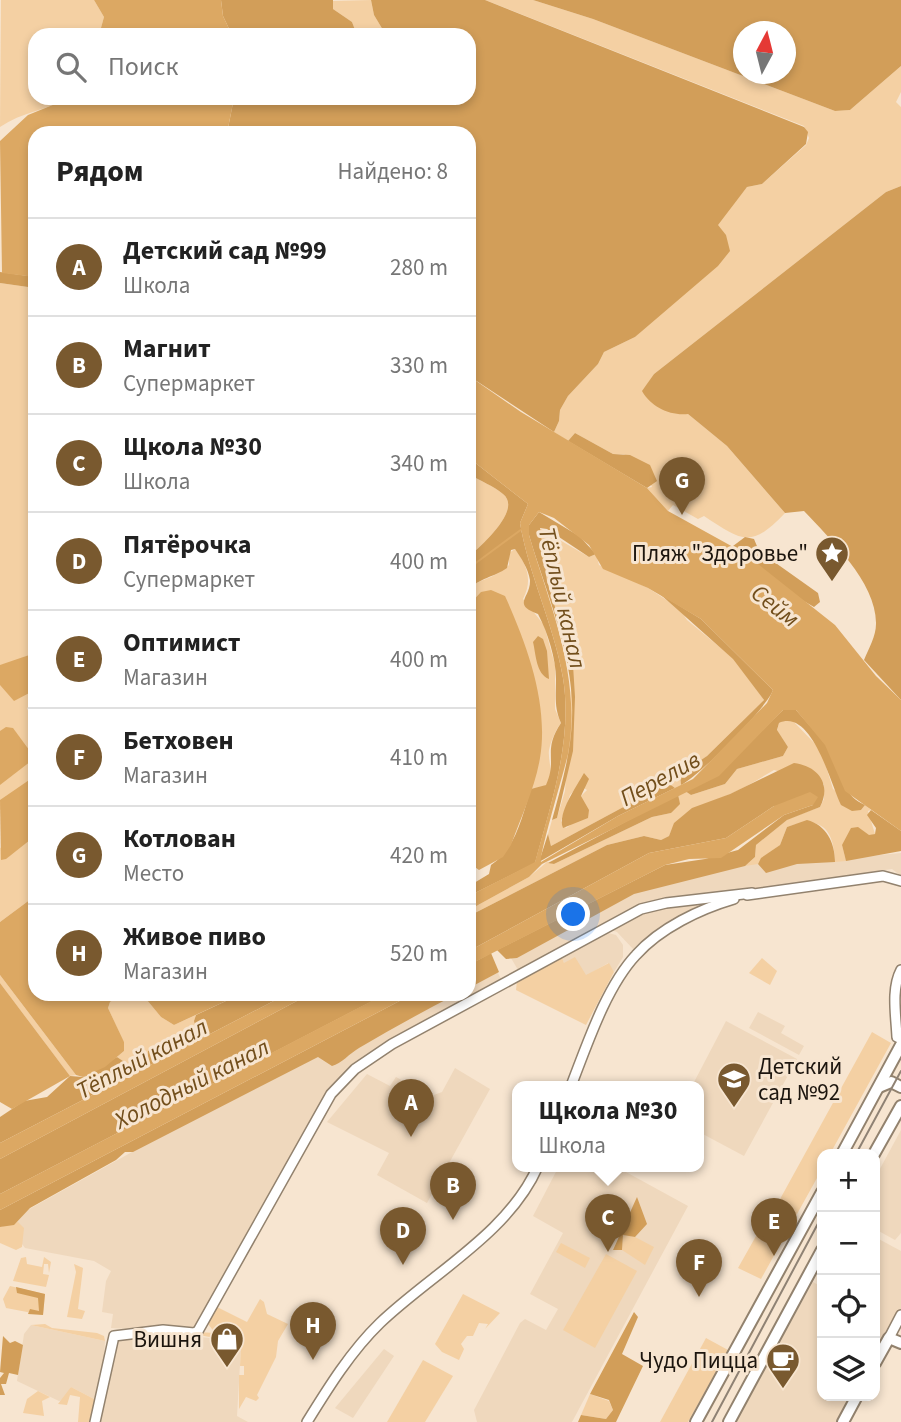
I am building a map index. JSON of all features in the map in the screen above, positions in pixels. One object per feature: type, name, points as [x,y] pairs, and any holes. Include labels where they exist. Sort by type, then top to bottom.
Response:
[{"type":"main road","points":[[845,1149],[900,1040]]},
{"type":"main road","points":[[878,1087],[891,1082],[901,1087]]},
{"type":"main road","points":[[877,1149],[901,1106]]},
{"type":"main road","points":[[696,1422],[817,1201]]},
{"type":"main road","points":[[729,1422],[817,1259]]},
{"type":"main road","points":[[880,1353],[888,1338],[901,1343]]},
{"type":"main road","points":[[843,1422],[854,1401]]},
{"type":"street","points":[[476,998],[641,909],[666,903],[883,876],[901,881]]},
{"type":"street","points":[[573,1081],[610,996],[636,954],[687,918],[752,893]]},
{"type":"street","points":[[900,1040],[896,983],[901,970]]},
{"type":"street","points":[[896,983],[901,992]]},
{"type":"street","points":[[95,1422],[114,1336],[163,1330],[194,1333],[198,1331],[331,1094],[355,1069],[470,1001]]},
{"type":"street","points":[[307,1422],[340,1373],[379,1324],[472,1247],[516,1201],[536,1172]]},
{"type":"street","points":[[888,1338],[901,1315]]},
{"type":"shaded area","points":[[1,0],[94,0],[104,17],[101,28],[28,28],[28,105],[52,105],[0,127]]},
{"type":"shaded area","points":[[221,0],[333,0],[333,9],[352,22],[354,28],[229,28],[223,16]]},
{"type":"shaded area","points":[[371,0],[374,15],[382,28],[354,28],[352,22],[333,9],[332,1]]},
{"type":"shaded area","points":[[371,0],[485,0],[804,127],[808,132],[806,144],[762,184],[747,187],[718,225],[726,235],[730,251],[718,266],[635,337],[604,352],[598,364],[568,396],[560,410],[554,432],[476,381],[476,126],[228,126],[233,105],[476,105],[476,28],[382,28],[374,15]]},
{"type":"shaded area","points":[[485,0],[533,0],[593,19],[733,72],[733,84],[764,84],[835,111],[850,110],[901,66],[901,92],[896,102],[901,107],[901,186],[886,192],[654,374],[643,391],[688,414],[727,446],[785,513],[763,532],[754,536],[737,536],[704,516],[698,519],[673,505],[668,511],[647,488],[652,487],[639,460],[623,454],[613,454],[575,433],[568,441],[554,432],[560,410],[568,396],[598,364],[604,352],[635,337],[650,322],[722,217],[747,187],[762,184],[806,145],[809,138],[804,126]]},
{"type":"shaded area","points":[[533,0],[901,0],[901,66],[850,110],[835,111],[764,84],[796,84],[796,21],[733,21],[733,72],[593,19]]},
{"type":"shaded area","points":[[901,186],[901,700],[864,660],[875,633],[874,609],[861,578],[838,548],[804,511],[785,513],[727,446],[688,414],[674,414],[662,409],[650,402],[642,391],[654,374],[886,192]]},
{"type":"shaded area","points":[[0,272],[28,276],[28,287],[0,283]]},
{"type":"shaded area","points":[[0,283],[28,287],[28,656],[24,657],[28,666],[28,789],[0,810]]},
{"type":"shaded area","points":[[575,433],[613,454],[630,455],[650,465],[657,481],[647,488],[568,441]]},
{"type":"shaded area","points":[[476,463],[528,504],[520,523],[529,562],[559,658],[563,678],[565,725],[554,795],[535,863],[476,892],[476,882],[489,874],[491,865],[507,850],[512,841],[531,789],[546,785],[551,768],[552,741],[561,723],[556,707],[556,671],[551,646],[538,614],[524,604],[530,580],[515,549],[511,550],[507,568],[476,584],[476,550],[498,527],[508,509],[508,501],[499,491],[476,478]]},
{"type":"shaded area","points":[[476,478],[499,491],[508,501],[504,518],[476,550]]},
{"type":"shaded area","points":[[539,512],[579,536],[596,554],[589,557],[547,529],[540,528],[547,581],[573,665],[575,697],[573,751],[557,818],[552,820],[570,744],[572,696],[558,625],[529,535],[529,525]]},
{"type":"shaded area","points":[[539,528],[589,557],[596,554],[599,565],[648,588],[679,608],[687,620],[734,659],[764,700],[707,756],[680,774],[681,785],[675,788],[668,783],[551,846],[548,834],[552,820],[557,818],[565,791],[573,665],[547,581]],"holes":[[[579,785],[587,790],[581,796],[580,815],[566,828],[561,821],[570,795]]]},
{"type":"shaded area","points":[[745,537],[754,539],[759,551],[818,593],[820,602],[814,607],[802,600],[733,546]]},
{"type":"shaded area","points":[[515,549],[523,561],[528,585],[523,599],[544,625],[555,665],[555,709],[561,723],[549,750],[550,780],[541,788],[531,789],[528,783],[476,638],[476,584],[509,565],[509,553]]},
{"type":"shaded area","points":[[660,594],[701,619],[773,690],[759,711],[732,741],[681,785],[680,774],[707,756],[764,700],[733,659]]},
{"type":"shaded area","points":[[538,636],[543,639],[547,651],[549,679],[541,673],[537,664],[533,642]]},
{"type":"shaded area","points":[[783,710],[796,710],[823,741],[845,787],[856,800],[865,805],[861,810],[852,811],[841,805],[819,751],[801,727],[791,721],[779,723],[777,730],[788,747],[783,756],[737,769],[725,784],[691,795],[685,791],[737,755]]},
{"type":"shaded area","points":[[785,720],[793,721],[821,750],[833,789],[861,810],[865,805],[871,810],[868,811],[875,834],[842,845],[846,861],[835,862],[828,832],[823,827],[808,822],[787,827],[780,845],[758,864],[745,866],[755,857],[756,845],[788,819],[820,807],[824,799],[824,784],[774,770],[741,789],[687,813],[674,826],[669,836],[661,840],[644,836],[607,845],[476,912],[476,906],[529,877],[547,862],[554,864],[652,817],[671,813],[679,799],[678,794],[685,791],[691,795],[725,784],[737,769],[783,756],[788,747],[777,731],[779,723]]},
{"type":"shaded area","points":[[794,763],[816,772],[824,791],[820,807],[787,820],[756,845],[755,857],[745,866],[634,894],[517,958],[506,959],[497,950],[665,865],[705,859],[738,850],[784,815],[813,805],[774,806],[726,838],[649,853],[476,947],[476,912],[607,845],[644,836],[661,840],[669,836],[674,823],[692,808],[730,794]]},
{"type":"shaded area","points":[[584,773],[589,779],[581,796],[589,810],[588,818],[563,828],[565,807]]},
{"type":"shaded area","points":[[668,783],[675,788],[618,816],[539,862],[548,834],[551,846]]},
{"type":"shaded area","points":[[678,794],[680,804],[671,813],[652,817],[554,864],[548,863]]},
{"type":"shaded area","points":[[871,810],[901,831],[901,851],[846,861],[842,845],[851,828],[858,827],[869,835],[875,834],[876,828],[867,815]]},
{"type":"shaded area","points":[[807,820],[814,822],[828,835],[835,862],[797,864],[766,873],[758,864],[761,858],[780,845],[787,827]]},
{"type":"shaded area","points":[[28,833],[28,901],[0,922],[0,848]]},
{"type":"shaded area","points":[[901,853],[901,876],[892,869],[753,889],[687,916],[634,950],[617,932],[603,927],[518,970],[511,958],[643,886],[746,863],[772,865]]},
{"type":"shaded area","points":[[604,932],[616,935],[623,945],[623,957],[614,972],[608,963],[586,976],[564,963],[561,955]]},
{"type":"shaded area","points":[[491,953],[499,972],[476,984],[476,961]]},
{"type":"shaded area","points":[[561,955],[564,963],[575,957],[586,975],[609,963],[614,972],[586,1025],[516,990],[517,981]]},
{"type":"shaded area","points":[[762,958],[777,971],[770,985],[749,973]]},
{"type":"shaded area","points":[[495,967],[501,979],[476,994],[476,978]]},
{"type":"shaded area","points":[[0,975],[76,1075],[70,1076],[0,983]]},
{"type":"shaded area","points":[[148,1001],[161,1017],[174,1025],[196,1015],[194,1021],[198,1030],[132,1067],[117,1057],[124,1051],[124,1043],[108,1008],[110,1002]]},
{"type":"shaded area","points":[[226,1001],[274,1001],[0,1143],[0,1117],[24,1101],[47,1097],[70,1076],[83,1077],[117,1057],[132,1067],[148,1058],[148,1051],[166,1041],[172,1045],[197,1033],[194,1021],[196,1015]]},
{"type":"shaded area","points":[[297,1001],[372,1001],[0,1194],[0,1159]]},
{"type":"shaded area","points":[[400,1001],[444,1001],[371,1041],[335,1065],[332,1066],[318,1057],[133,1152],[125,1152],[116,1160],[30,1208],[14,1225],[0,1227],[0,1210]]},
{"type":"shaded area","points":[[437,1001],[463,1001],[398,1039],[337,1088],[198,1333],[111,1328],[113,1314],[102,1312],[106,1281],[111,1271],[94,1261],[25,1248],[6,1222],[204,1112],[325,1052],[346,1054]]},
{"type":"shaded area","points":[[758,1012],[785,1026],[781,1033],[804,1046],[799,1055],[749,1028]]},
{"type":"shaded area","name":"Детский сад №92","points":[[726,1021],[797,1059],[744,1156],[704,1135],[704,1081],[695,1081]]},
{"type":"shaded area","points":[[872,1032],[891,1043],[833,1149],[817,1149],[817,1178],[761,1279],[738,1268],[760,1229],[763,1230]]},
{"type":"shaded area","points":[[455,1068],[490,1089],[427,1203],[377,1175],[389,1153],[327,1122],[367,1074],[390,1086],[396,1077],[431,1096],[442,1092]]},
{"type":"shaded area","points":[[901,1130],[901,1233],[895,1240],[880,1232],[880,1169]]},
{"type":"shaded area","points":[[556,1172],[626,1172],[688,1206],[572,1422],[477,1422],[474,1410],[520,1323],[525,1319],[546,1330],[558,1309],[530,1294],[563,1233],[533,1216]]},
{"type":"shaded area","points":[[637,1197],[647,1224],[635,1237],[623,1235],[622,1250],[613,1250]]},
{"type":"shaded area","points":[[18,1222],[24,1228],[22,1247],[16,1250],[0,1243],[0,1227]]},
{"type":"shaded area","points":[[623,1235],[635,1237],[654,1247],[645,1265],[622,1250]]},
{"type":"shaded area","points":[[880,1240],[901,1251],[901,1309],[880,1347]]},
{"type":"shaded area","points":[[561,1243],[590,1258],[585,1268],[556,1252]]},
{"type":"shaded area","points":[[606,1254],[637,1271],[595,1348],[563,1330]]},
{"type":"shaded area","points":[[26,1257],[27,1264],[42,1267],[44,1257],[51,1262],[49,1273],[48,1264],[44,1264],[43,1274],[49,1275],[46,1287],[13,1281],[21,1258]]},
{"type":"shaded area","points":[[74,1264],[83,1268],[78,1309],[85,1311],[82,1319],[67,1317],[76,1272]]},
{"type":"shaded area","points":[[813,1282],[817,1284],[817,1401],[850,1401],[838,1422],[735,1422]]},
{"type":"shaded area","points":[[10,1286],[45,1294],[43,1315],[6,1308],[3,1299]]},
{"type":"shaded area","points":[[16,1287],[45,1294],[43,1315],[28,1314],[30,1309],[39,1311],[38,1298],[17,1293]]},
{"type":"shaded area","points":[[463,1294],[500,1313],[485,1329],[488,1324],[479,1323],[473,1336],[467,1336],[461,1344],[464,1349],[459,1360],[442,1352],[435,1344]]},
{"type":"shaded area","points":[[260,1299],[264,1302],[267,1314],[288,1324],[278,1341],[276,1357],[257,1395],[259,1398],[256,1401],[246,1397],[239,1409],[239,1375],[244,1375],[244,1366],[240,1366],[241,1347],[214,1338],[186,1334],[158,1334],[131,1339],[131,1336],[126,1335],[125,1338],[129,1339],[123,1341],[123,1337],[117,1336],[163,1330],[215,1333],[205,1320],[213,1305],[247,1322]]},
{"type":"shaded area","points":[[634,1312],[638,1317],[622,1354],[643,1366],[616,1422],[578,1422],[581,1415],[606,1419],[613,1410],[609,1400],[590,1394]]},
{"type":"shaded area","points":[[45,1324],[52,1328],[97,1333],[104,1336],[105,1341],[31,1325]]},
{"type":"shaded area","points":[[31,1325],[105,1341],[103,1372],[94,1399],[71,1387],[64,1400],[59,1401],[17,1381],[24,1334]]},
{"type":"shaded area","points":[[159,1332],[226,1340],[241,1347],[237,1416],[248,1422],[101,1422],[115,1340]]},
{"type":"shaded area","points":[[3,1336],[10,1343],[15,1341],[23,1345],[18,1375],[9,1373],[6,1384],[1,1384],[5,1395],[0,1395],[0,1378],[4,1373],[0,1372]]},
{"type":"shaded area","points":[[706,1338],[728,1350],[688,1422],[660,1422]]},
{"type":"shaded area","points":[[384,1349],[394,1356],[353,1418],[335,1408]]},
{"type":"shaded area","points":[[423,1360],[453,1376],[425,1422],[387,1422]]},
{"type":"shaded area","points":[[71,1387],[94,1399],[96,1397],[93,1422],[78,1422],[80,1397],[70,1395],[67,1405],[58,1404]]},
{"type":"shaded area","points":[[38,1391],[50,1397],[42,1401],[44,1416],[23,1413],[27,1399]]},
{"type":"shaded area","points":[[590,1394],[609,1401],[613,1410],[606,1419],[581,1415]]},
{"type":"water","points":[[94,0],[221,0],[223,16],[229,28],[101,28],[104,17]]},
{"type":"water","points":[[53,105],[233,105],[228,126],[28,126],[28,276],[2,273],[0,141],[28,115]]},
{"type":"water","name":"Сейм","points":[[476,381],[521,412],[647,488],[668,511],[744,553],[835,625],[876,676],[901,700],[901,831],[845,791],[825,745],[796,710],[783,710],[719,776],[542,864],[529,877],[476,906],[476,892],[535,862],[548,818],[563,748],[563,678],[520,523],[528,504],[476,463]],"holes":[[[539,512],[554,518],[589,545],[603,569],[648,588],[701,619],[773,690],[767,703],[693,779],[618,816],[541,862],[568,754],[571,698],[562,643],[529,535],[529,525]]]},
{"type":"water","points":[[491,590],[505,596],[521,634],[539,696],[542,738],[535,780],[511,845],[503,857],[479,870],[476,868],[476,597],[481,592]]},
{"type":"water","points":[[28,655],[28,694],[14,701],[0,685],[0,665]]},
{"type":"water","points":[[6,727],[13,728],[28,748],[28,763],[0,785],[0,731]]},
{"type":"water","points":[[28,781],[28,842],[1,860],[0,800]]},
{"type":"water","points":[[810,792],[818,797],[813,805],[784,815],[721,858],[689,859],[665,865],[476,961],[476,947],[649,853],[726,838],[774,806]]},
{"type":"water","points":[[28,901],[28,1001],[111,1001],[108,1008],[124,1042],[124,1051],[105,1067],[83,1077],[76,1075],[0,975],[0,922]]},
{"type":"water","points":[[0,983],[70,1076],[12,1109],[0,1102]]},
{"type":"water","points":[[148,1001],[226,1001],[174,1025],[161,1017]]},
{"type":"water","points":[[274,1001],[297,1001],[0,1159],[0,1143]]},
{"type":"water","points":[[372,1001],[400,1001],[0,1210],[0,1194]]},
{"type":"waterway","name":"Тёплый канал","points":[[476,563],[522,529]]},
{"type":"tram line","points":[[859,1149],[901,1071]]},
{"type":"tram line","points":[[712,1422],[817,1225]]},
{"type":"place","name":"Котлован","points":[[682,515]]},
{"type":"place","name":"Пляж \"Здоровье\"","points":[[832,583]]},
{"type":"place","name":"Детский сад №92","points":[[734,1109]]},
{"type":"place","name":"Детский сад №99","points":[[411,1137]]},
{"type":"place","name":"Магнит","points":[[453,1220]]},
{"type":"place","name":"Щкола №30","points":[[608,1252]]},
{"type":"place","name":"Оптимист","points":[[774,1256]]},
{"type":"place","name":"Пятёрочка","points":[[403,1265]]},
{"type":"place","name":"Бетховен","points":[[699,1297]]},
{"type":"place","name":"Живое пиво","points":[[313,1360]]},
{"type":"place","name":"Вишня","points":[[227,1369]]},
{"type":"place","name":"Чудо Пицца","points":[[783,1390]]},
{"type":"water label","name":"Перелив","points":[[660,779]]},
{"type":"water label","name":"Холодный канал","points":[[192,1084]]}]
